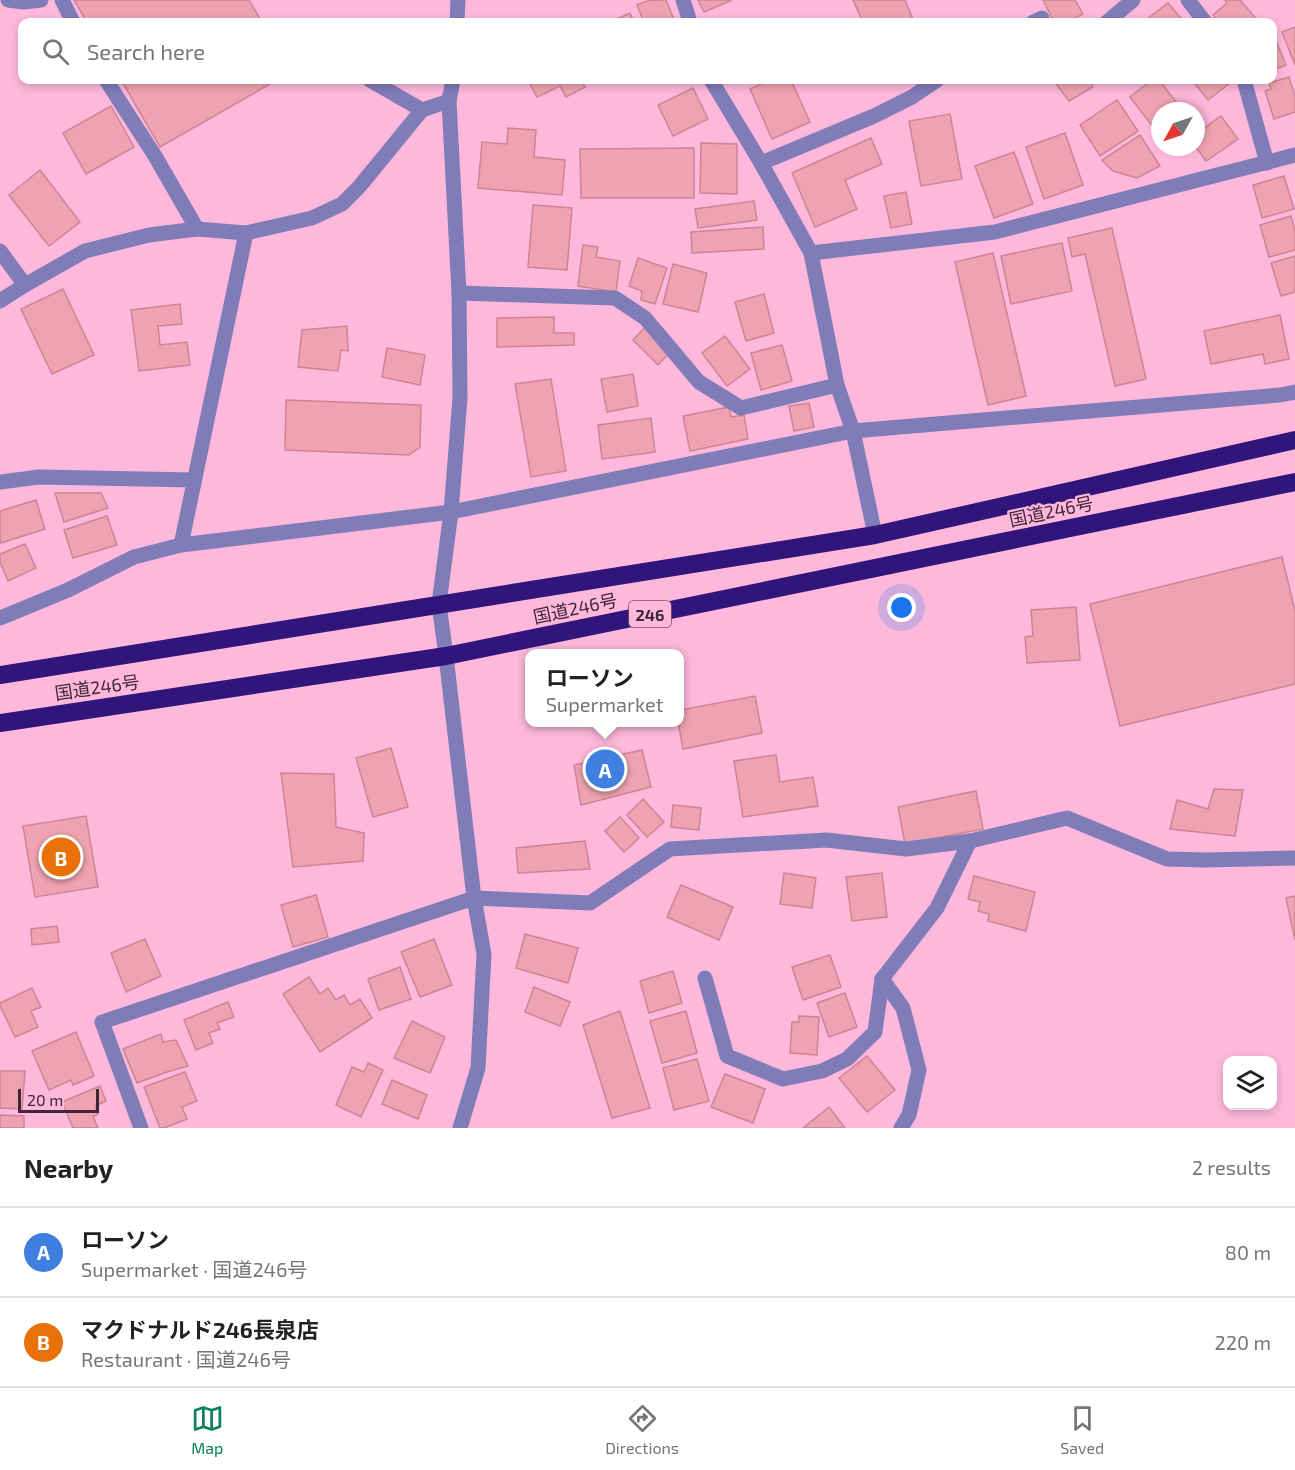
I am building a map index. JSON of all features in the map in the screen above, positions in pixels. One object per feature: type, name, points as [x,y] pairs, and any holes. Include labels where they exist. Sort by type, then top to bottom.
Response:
[{"type":"highway","name":"国道246号","points":[[0,675],[876,535],[1295,440]]},
{"type":"highway","name":"国道246号","points":[[0,723],[446,656],[1295,482]]},
{"type":"street","points":[[8,0],[23,2],[41,0]]},
{"type":"street","points":[[62,0],[71,18]]},
{"type":"street","points":[[683,0],[689,18]]},
{"type":"street","points":[[1112,18],[1133,0]]},
{"type":"street","points":[[1188,0],[1202,18]]},
{"type":"street","points":[[458,18],[460,2]]},
{"type":"street","points":[[109,84],[155,156],[197,229]]},
{"type":"street","points":[[377,84],[422,110]]},
{"type":"street","points":[[452,84],[449,101],[459,293],[460,398],[451,512],[439,604],[474,898],[484,954],[478,1068],[460,1128]]},
{"type":"street","points":[[713,84],[811,253],[837,385],[853,431],[876,535]]},
{"type":"street","points":[[761,163],[874,116],[912,97],[931,84]]},
{"type":"street","points":[[1245,84],[1267,163]]},
{"type":"street","points":[[0,301],[86,251],[149,235],[197,229],[246,233],[312,218],[342,204],[359,187],[422,110],[449,101]]},
{"type":"street","points":[[811,253],[995,232],[1295,155]]},
{"type":"street","points":[[181,545],[246,233]]},
{"type":"street","points":[[0,251],[25,285]]},
{"type":"street","points":[[459,293],[615,298],[645,318],[699,382],[741,408],[837,385]]},
{"type":"street","points":[[0,618],[68,590],[134,557],[181,545],[451,512],[853,431],[1295,392]]},
{"type":"street","points":[[0,482],[39,477],[194,480]]},
{"type":"street","points":[[141,1128],[102,1022],[474,898],[590,903],[670,849],[826,840],[906,849],[970,841],[1067,818],[1167,859],[1295,858]]},
{"type":"street","points":[[705,978],[727,1056],[783,1079],[822,1071],[847,1059],[875,1032],[882,980],[937,908],[970,841]]},
{"type":"street","points":[[882,980],[903,1008],[919,1070],[909,1115],[901,1128]]},
{"type":"building","points":[[74,0],[249,0],[260,18],[85,18]]},
{"type":"building","points":[[650,0],[666,0],[673,18],[642,18],[637,5]]},
{"type":"building","points":[[698,0],[732,0],[704,12]]},
{"type":"building","points":[[853,0],[905,0],[912,18],[861,18]]},
{"type":"building","points":[[1043,0],[1075,0],[1083,14],[1075,18],[1052,18]]},
{"type":"building","points":[[1225,0],[1240,0],[1256,18],[1216,18],[1213,15],[1227,3]]},
{"type":"building","points":[[1168,3],[1181,18],[1149,18]]},
{"type":"building","points":[[630,13],[632,18],[619,18]]},
{"type":"building","points":[[1295,27],[1295,65],[1282,32]]},
{"type":"building","points":[[1277,43],[1286,65],[1277,68]]},
{"type":"building","points":[[1289,77],[1295,96],[1295,112],[1274,119],[1265,91],[1271,89],[1269,84],[1277,84],[1277,81]]},
{"type":"building","points":[[123,84],[270,84],[160,147]]},
{"type":"building","points":[[530,84],[583,84],[585,87],[566,97],[560,86],[537,97]]},
{"type":"building","points":[[762,84],[793,84],[810,122],[772,139],[750,89]]},
{"type":"building","points":[[1056,84],[1091,84],[1093,87],[1069,101]]},
{"type":"building","points":[[1147,84],[1162,84],[1176,102],[1151,102],[1151,124],[1130,97]]},
{"type":"building","points":[[1195,84],[1229,84],[1208,100]]},
{"type":"building","points":[[693,88],[708,119],[673,136],[658,105]]},
{"type":"building","points":[[1117,100],[1138,131],[1100,156],[1080,125]]},
{"type":"building","points":[[111,106],[134,147],[86,174],[63,133]]},
{"type":"building","points":[[950,114],[962,179],[921,186],[909,121]]},
{"type":"building","points":[[1221,116],[1238,139],[1206,161],[1202,156],[1205,156],[1205,128]]},
{"type":"building","points":[[508,128],[536,130],[534,157],[565,160],[562,195],[478,188],[482,142],[507,144]]},
{"type":"building","points":[[1065,133],[1083,185],[1044,199],[1026,147]]},
{"type":"building","points":[[1140,135],[1151,152],[1151,156],[1154,156],[1160,166],[1137,178],[1113,171],[1102,160]]},
{"type":"building","points":[[871,138],[882,164],[845,180],[857,209],[815,227],[792,173]]},
{"type":"building","points":[[701,143],[737,144],[737,194],[700,193]]},
{"type":"building","points":[[694,148],[694,198],[581,198],[580,149]]},
{"type":"building","points":[[1014,152],[1033,204],[994,218],[975,166]]},
{"type":"building","points":[[40,170],[80,222],[49,246],[9,195]]},
{"type":"building","points":[[1284,176],[1294,209],[1262,218],[1253,185]]},
{"type":"building","points":[[906,192],[912,224],[891,228],[884,196]]},
{"type":"building","points":[[754,201],[757,220],[698,228],[695,209]]},
{"type":"building","points":[[533,205],[572,208],[567,270],[528,267]]},
{"type":"building","points":[[1291,216],[1295,231],[1295,250],[1269,257],[1260,225]]},
{"type":"building","points":[[763,227],[764,249],[692,253],[691,232]]},
{"type":"building","points":[[1112,228],[1146,379],[1115,386],[1085,254],[1072,257],[1068,238]]},
{"type":"building","points":[[1062,243],[1072,291],[1011,304],[1001,256]]},
{"type":"building","points":[[583,245],[598,247],[596,257],[620,261],[616,292],[578,286]]},
{"type":"building","points":[[993,253],[1026,396],[988,405],[955,262]]},
{"type":"building","points":[[1295,256],[1295,292],[1281,296],[1271,263]]},
{"type":"building","points":[[638,258],[667,268],[655,304],[641,300],[642,291],[629,286]]},
{"type":"building","points":[[673,264],[707,273],[698,312],[663,304]]},
{"type":"building","points":[[63,289],[94,355],[52,374],[21,309]]},
{"type":"building","points":[[764,294],[774,333],[746,341],[735,302]]},
{"type":"building","points":[[180,304],[182,324],[158,326],[160,345],[187,342],[190,365],[139,371],[131,310]]},
{"type":"building","points":[[1280,315],[1289,359],[1265,364],[1263,354],[1211,364],[1204,331]]},
{"type":"building","points":[[554,317],[554,333],[574,333],[574,345],[497,347],[497,318]]},
{"type":"building","points":[[347,326],[348,351],[341,350],[338,371],[298,367],[302,330]]},
{"type":"building","points":[[646,326],[671,351],[658,365],[633,340]]},
{"type":"building","points":[[725,336],[750,369],[727,386],[702,353]]},
{"type":"building","points":[[782,345],[792,381],[761,390],[751,353]]},
{"type":"building","points":[[387,348],[425,355],[420,385],[382,377]]},
{"type":"building","points":[[633,374],[638,406],[607,412],[601,379]]},
{"type":"building","points":[[551,379],[566,471],[531,477],[515,384]]},
{"type":"building","points":[[286,400],[421,405],[420,447],[409,455],[285,450]]},
{"type":"building","points":[[809,403],[814,427],[794,431],[789,406]]},
{"type":"building","points":[[729,407],[731,417],[744,415],[748,439],[690,451],[683,416]]},
{"type":"building","points":[[651,418],[655,452],[602,459],[598,425]]},
{"type":"building","points":[[55,493],[101,493],[108,508],[64,522]]},
{"type":"building","points":[[36,500],[45,529],[1,543],[0,511]]},
{"type":"building","points":[[107,516],[117,545],[73,558],[64,530]]},
{"type":"building","points":[[25,544],[36,568],[8,581],[0,562],[0,554]]},
{"type":"building","points":[[1282,557],[1295,611],[1295,684],[1120,726],[1090,604]]},
{"type":"building","points":[[1076,607],[1080,660],[1027,663],[1025,637],[1033,636],[1031,610]]},
{"type":"building","points":[[755,696],[762,733],[683,749],[679,727],[684,727],[684,709]]},
{"type":"building","points":[[391,748],[408,807],[373,817],[356,758]]},
{"type":"building","points":[[642,750],[651,787],[581,805],[574,765]]},
{"type":"building","points":[[776,755],[780,782],[813,777],[818,806],[743,817],[734,761]]},
{"type":"building","points":[[281,773],[334,774],[336,827],[364,833],[363,861],[293,867]]},
{"type":"building","points":[[1214,789],[1243,790],[1235,836],[1170,829],[1177,800],[1208,809]]},
{"type":"building","points":[[976,791],[983,829],[905,844],[898,807]]},
{"type":"building","points":[[643,799],[664,822],[647,837],[627,815]]},
{"type":"building","points":[[673,805],[701,808],[699,830],[671,827]]},
{"type":"building","points":[[86,816],[98,887],[35,897],[23,826]]},
{"type":"building","points":[[620,817],[639,838],[624,852],[605,831]]},
{"type":"building","points":[[585,841],[590,869],[518,873],[516,848]]},
{"type":"building","points":[[784,873],[816,878],[812,908],[780,904]]},
{"type":"building","points":[[882,873],[887,917],[852,921],[846,877]]},
{"type":"building","points":[[974,876],[1035,892],[1026,931],[988,921],[989,914],[978,911],[980,902],[968,899]]},
{"type":"building","points":[[681,885],[733,907],[719,940],[667,917]]},
{"type":"building","points":[[316,895],[328,937],[293,947],[281,905]]},
{"type":"building","points":[[1295,896],[1295,940],[1286,898]]},
{"type":"building","points":[[57,926],[59,942],[32,945],[31,929]]},
{"type":"building","points":[[525,934],[578,948],[568,983],[516,968]]},
{"type":"building","points":[[145,939],[161,976],[126,992],[111,953]]},
{"type":"building","points":[[434,939],[452,985],[420,997],[401,952]]},
{"type":"building","points":[[830,955],[841,987],[803,1000],[792,967]]},
{"type":"building","points":[[400,967],[411,999],[379,1010],[368,979]]},
{"type":"building","points":[[673,971],[682,1003],[649,1013],[640,981]]},
{"type":"building","points":[[309,977],[320,994],[328,988],[336,1000],[344,995],[350,1005],[360,999],[372,1018],[320,1052],[283,994]]},
{"type":"building","points":[[534,987],[570,1002],[560,1026],[525,1012]]},
{"type":"building","points":[[32,988],[41,1007],[31,1011],[38,1027],[15,1037],[0,1003]]},
{"type":"building","points":[[845,993],[857,1027],[829,1037],[817,1003]]},
{"type":"building","points":[[228,1002],[234,1017],[217,1023],[220,1029],[209,1033],[213,1043],[196,1050],[184,1020]]},
{"type":"building","points":[[620,1011],[650,1108],[612,1118],[583,1025]]},
{"type":"building","points":[[686,1011],[697,1053],[662,1063],[650,1021]]},
{"type":"building","points":[[799,1016],[819,1017],[817,1055],[790,1053],[792,1022],[799,1022]]},
{"type":"building","points":[[412,1021],[445,1037],[430,1073],[394,1058]]},
{"type":"building","points":[[76,1032],[94,1076],[73,1085],[71,1080],[49,1090],[32,1051]]},
{"type":"building","points":[[161,1034],[163,1042],[176,1040],[188,1066],[137,1083],[123,1049]]},
{"type":"building","points":[[867,1056],[895,1090],[867,1112],[839,1078]]},
{"type":"building","points":[[697,1059],[709,1101],[674,1110],[663,1068]]},
{"type":"building","points":[[368,1063],[383,1070],[361,1117],[336,1105],[352,1067],[364,1072]]},
{"type":"building","points":[[0,1071],[25,1071],[22,1109],[0,1108]]},
{"type":"building","points":[[185,1072],[197,1101],[182,1107],[187,1119],[160,1128],[144,1087]]},
{"type":"building","points":[[725,1074],[765,1089],[753,1123],[711,1107]]},
{"type":"building","points":[[392,1080],[427,1095],[418,1119],[382,1104]]},
{"type":"building","points":[[100,1086],[106,1101],[95,1106],[98,1114],[93,1117],[98,1128],[73,1128],[62,1102]]},
{"type":"building","points":[[829,1107],[845,1128],[803,1128]]},
{"type":"building","points":[[0,1115],[24,1116],[24,1128],[0,1128]]},
{"type":"place","name":"ローソン","points":[[605,769]]},
{"type":"place","name":"マクドナルド246長泉店","points":[[61,857]]}]
